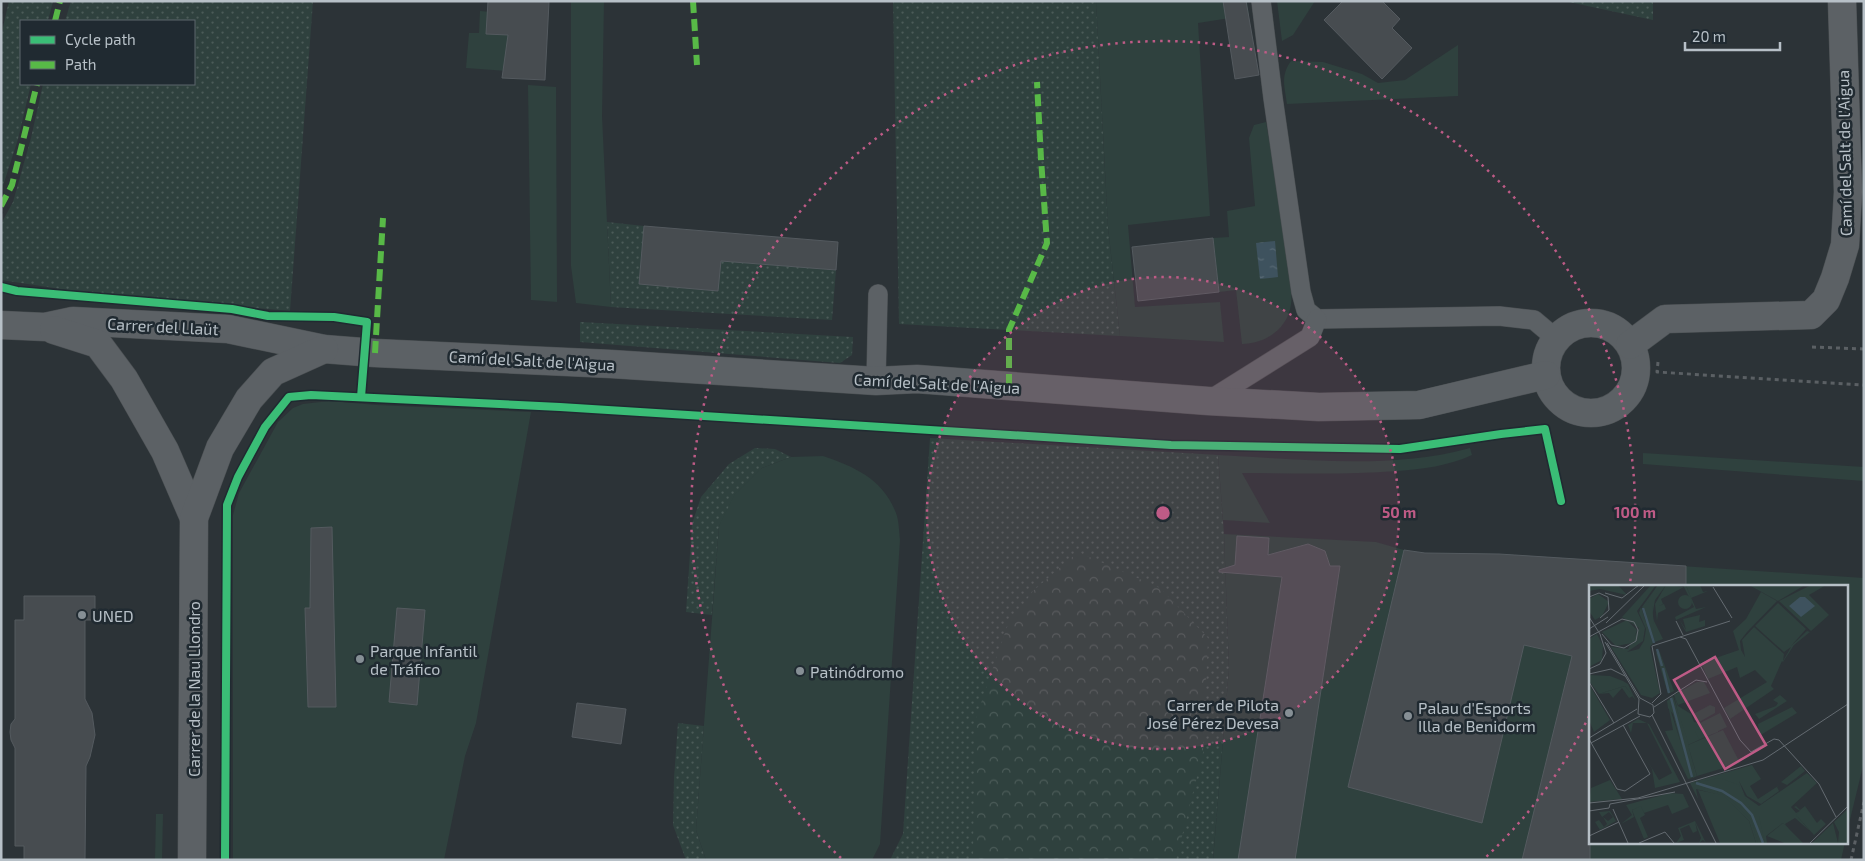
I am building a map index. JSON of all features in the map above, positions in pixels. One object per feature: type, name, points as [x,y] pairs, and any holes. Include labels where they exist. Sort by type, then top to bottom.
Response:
[{"type":"street","name":"Camí del Salt de l'Aigua","points":[[1630,345],[1665,319],[1811,315],[1826,300],[1835,278],[1846,236],[1848,192],[1842,1]]},
{"type":"street","name":"Carrer del Llaüt","points":[[1,325],[45,327],[73,321],[228,329],[324,348]]},
{"type":"street","points":[[1593,323],[1608,326],[1620,334],[1630,345],[1635,359],[1636,374],[1631,389],[1623,401],[1610,409],[1595,414],[1580,412],[1564,405],[1552,392],[1546,375],[1545,363],[1548,351],[1554,341],[1565,331],[1578,324],[1593,323]]},
{"type":"street","name":"Carrer de la Nau Llondro","points":[[45,327],[98,344],[124,379],[165,451],[194,518]]},
{"type":"street","name":"Camí del Salt de l'Aigua","points":[[324,348],[375,353],[611,364],[876,381],[917,379],[1208,401],[1320,407],[1418,405],[1546,375]]},
{"type":"street","name":"Carrer de la Nau Llondro","points":[[192,860],[194,518],[220,448],[249,399],[273,372],[324,348]]},
{"type":"lane","points":[[1261,1],[1301,292],[1306,310],[1317,319],[1499,316],[1534,320],[1547,331],[1554,341]]},
{"type":"lane","points":[[876,381],[878,294]]},
{"type":"lane","points":[[1208,401],[1310,337],[1317,319]]},
{"type":"path","points":[[1804,347],[1864,349]]},
{"type":"path","points":[[1658,357],[1657,372],[1864,385]]},
{"type":"path","points":[[1850,860],[1864,802]]},
{"type":"green space","points":[[9,1],[53,1],[48,20],[20,20],[20,85],[31,85],[18,139],[1,192],[1,36]]},
{"type":"green space","points":[[71,1],[313,1],[290,311],[88,293],[1,280],[1,224],[13,202],[31,138],[43,85],[195,85],[195,20],[65,20]]},
{"type":"green space","points":[[514,1],[519,1],[515,61],[507,71],[466,68],[469,33],[479,33],[480,11],[513,14]]},
{"type":"green space","points":[[571,1],[604,1],[602,116],[611,307],[576,303],[571,266]]},
{"type":"green space","points":[[893,1],[1096,1],[1108,227],[1120,336],[899,324]]},
{"type":"green space","points":[[1096,1],[1247,1],[1249,15],[1198,23],[1210,216],[1128,225],[1135,307],[1220,302],[1224,342],[1120,336],[1108,227]]},
{"type":"green space","points":[[1277,1],[1315,1],[1293,35],[1282,41]]},
{"type":"green space","points":[[1564,1],[1653,1],[1653,20]]},
{"type":"green space","points":[[1458,45],[1458,96],[1287,104],[1284,77],[1291,61],[1323,62],[1362,74],[1378,83],[1405,80]]},
{"type":"green space","points":[[528,85],[556,87],[557,302],[531,300]]},
{"type":"green space","points":[[1266,122],[1283,227],[1291,289],[1291,304],[1285,321],[1274,333],[1259,341],[1242,344],[1236,290],[1219,292],[1213,238],[1229,237],[1227,211],[1255,206],[1249,138],[1254,125]]},
{"type":"green space","points":[[607,222],[644,226],[639,284],[718,291],[721,261],[836,270],[832,320],[611,307]]},
{"type":"green space","points":[[580,322],[853,337],[852,355],[840,363],[580,342]]},
{"type":"green space","name":"Parque Infantil de Tráfico","points":[[329,401],[531,412],[476,723],[465,756],[444,860],[233,860],[233,515],[239,493],[278,422],[293,408],[303,404]]},
{"type":"green space","points":[[930,438],[1218,455],[1224,534],[1229,669],[1213,860],[890,860],[903,834]]},
{"type":"green space","points":[[755,448],[775,449],[791,457],[762,468],[719,526],[712,615],[686,612],[692,524],[701,497],[729,464]]},
{"type":"green space","points":[[1470,448],[1472,455],[1463,459],[1416,469],[1320,474],[1242,473],[1270,523],[1223,520],[1218,455],[1377,461],[1440,455]]},
{"type":"green space","points":[[1643,453],[1864,467],[1864,481],[1643,464]]},
{"type":"green space","name":"Patinódromo","points":[[823,456],[857,470],[876,483],[890,501],[896,513],[898,523],[900,540],[880,844],[872,860],[706,860],[696,830],[719,526],[735,494],[762,468],[791,457]]},
{"type":"green space","name":"Palau d'Esports Illa de Benidorm","points":[[1224,534],[1376,542],[1404,550],[1425,553],[1499,554],[1864,578],[1864,762],[1848,828],[1848,585],[1589,585],[1589,844],[1845,844],[1841,860],[1213,860],[1229,669]]},
{"type":"green space","points":[[1078,552],[1160,588],[1208,638],[1203,753],[1176,860],[973,860],[975,721],[1007,627],[1033,591]]},
{"type":"green space","points":[[678,723],[704,726],[696,830],[706,860],[686,860],[673,825]]},
{"type":"green space","points":[[156,814],[163,814],[162,860],[155,860]]},
{"type":"water","points":[[1275,241],[1278,277],[1260,279],[1256,243]]},
{"type":"building","points":[[488,1],[549,2],[545,80],[502,78],[508,35],[486,34]]},
{"type":"building","points":[[1223,1],[1246,1],[1259,75],[1235,79]]},
{"type":"building","points":[[1343,1],[1382,1],[1400,19],[1392,28],[1412,48],[1382,79],[1324,20]]},
{"type":"building","points":[[644,226],[838,242],[836,270],[721,261],[718,291],[639,284]]},
{"type":"building","points":[[1213,238],[1219,292],[1138,301],[1132,247]]},
{"type":"building","points":[[332,527],[336,707],[308,707],[305,608],[310,608],[311,528]]},
{"type":"building","name":"Carrer de Pilota José Pérez Devesa","points":[[1237,536],[1269,538],[1268,555],[1308,544],[1325,551],[1330,566],[1340,566],[1295,860],[1238,860],[1282,577],[1219,572],[1219,570],[1235,565]]},
{"type":"building","points":[[1404,550],[1425,553],[1499,554],[1686,566],[1686,585],[1589,585],[1590,860],[1522,860],[1572,656],[1524,645],[1482,823],[1348,787]]},
{"type":"building","points":[[24,596],[95,596],[95,620],[85,620],[85,699],[92,713],[95,735],[86,766],[85,860],[24,860],[24,846],[15,846],[15,748],[10,732],[11,724],[15,719],[15,620],[24,620]]},
{"type":"building","points":[[397,608],[425,610],[417,705],[389,702]]},
{"type":"building","points":[[577,703],[626,709],[621,744],[572,737]]},
{"type":"marked path","points":[[55,20],[60,1]]},
{"type":"marked path","points":[[693,1],[697,65]]},
{"type":"marked path","points":[[1009,386],[1009,330],[1047,243],[1037,82]]},
{"type":"marked path","points":[[1,206],[12,185],[37,85]]},
{"type":"marked path","points":[[375,353],[383,218]]},
{"type":"cycle path","points":[[1,287],[17,291],[232,309],[268,316],[334,317],[367,322],[361,397]]},
{"type":"cycle path","points":[[225,860],[227,505],[238,477],[265,427],[289,397],[311,395],[560,407],[1171,445],[1400,449],[1545,429],[1561,501]]},
{"type":"place","name":"UNED","points":[[82,615]]},
{"type":"place","name":"Parque Infantil de Tráfico","points":[[360,659]]},
{"type":"place","name":"Patinódromo","points":[[800,671]]},
{"type":"place","name":"Carrer de Pilota José Pérez Devesa","points":[[1289,713]]},
{"type":"place","name":"Palau d'Esports Illa de Benidorm","points":[[1408,716]]}]
